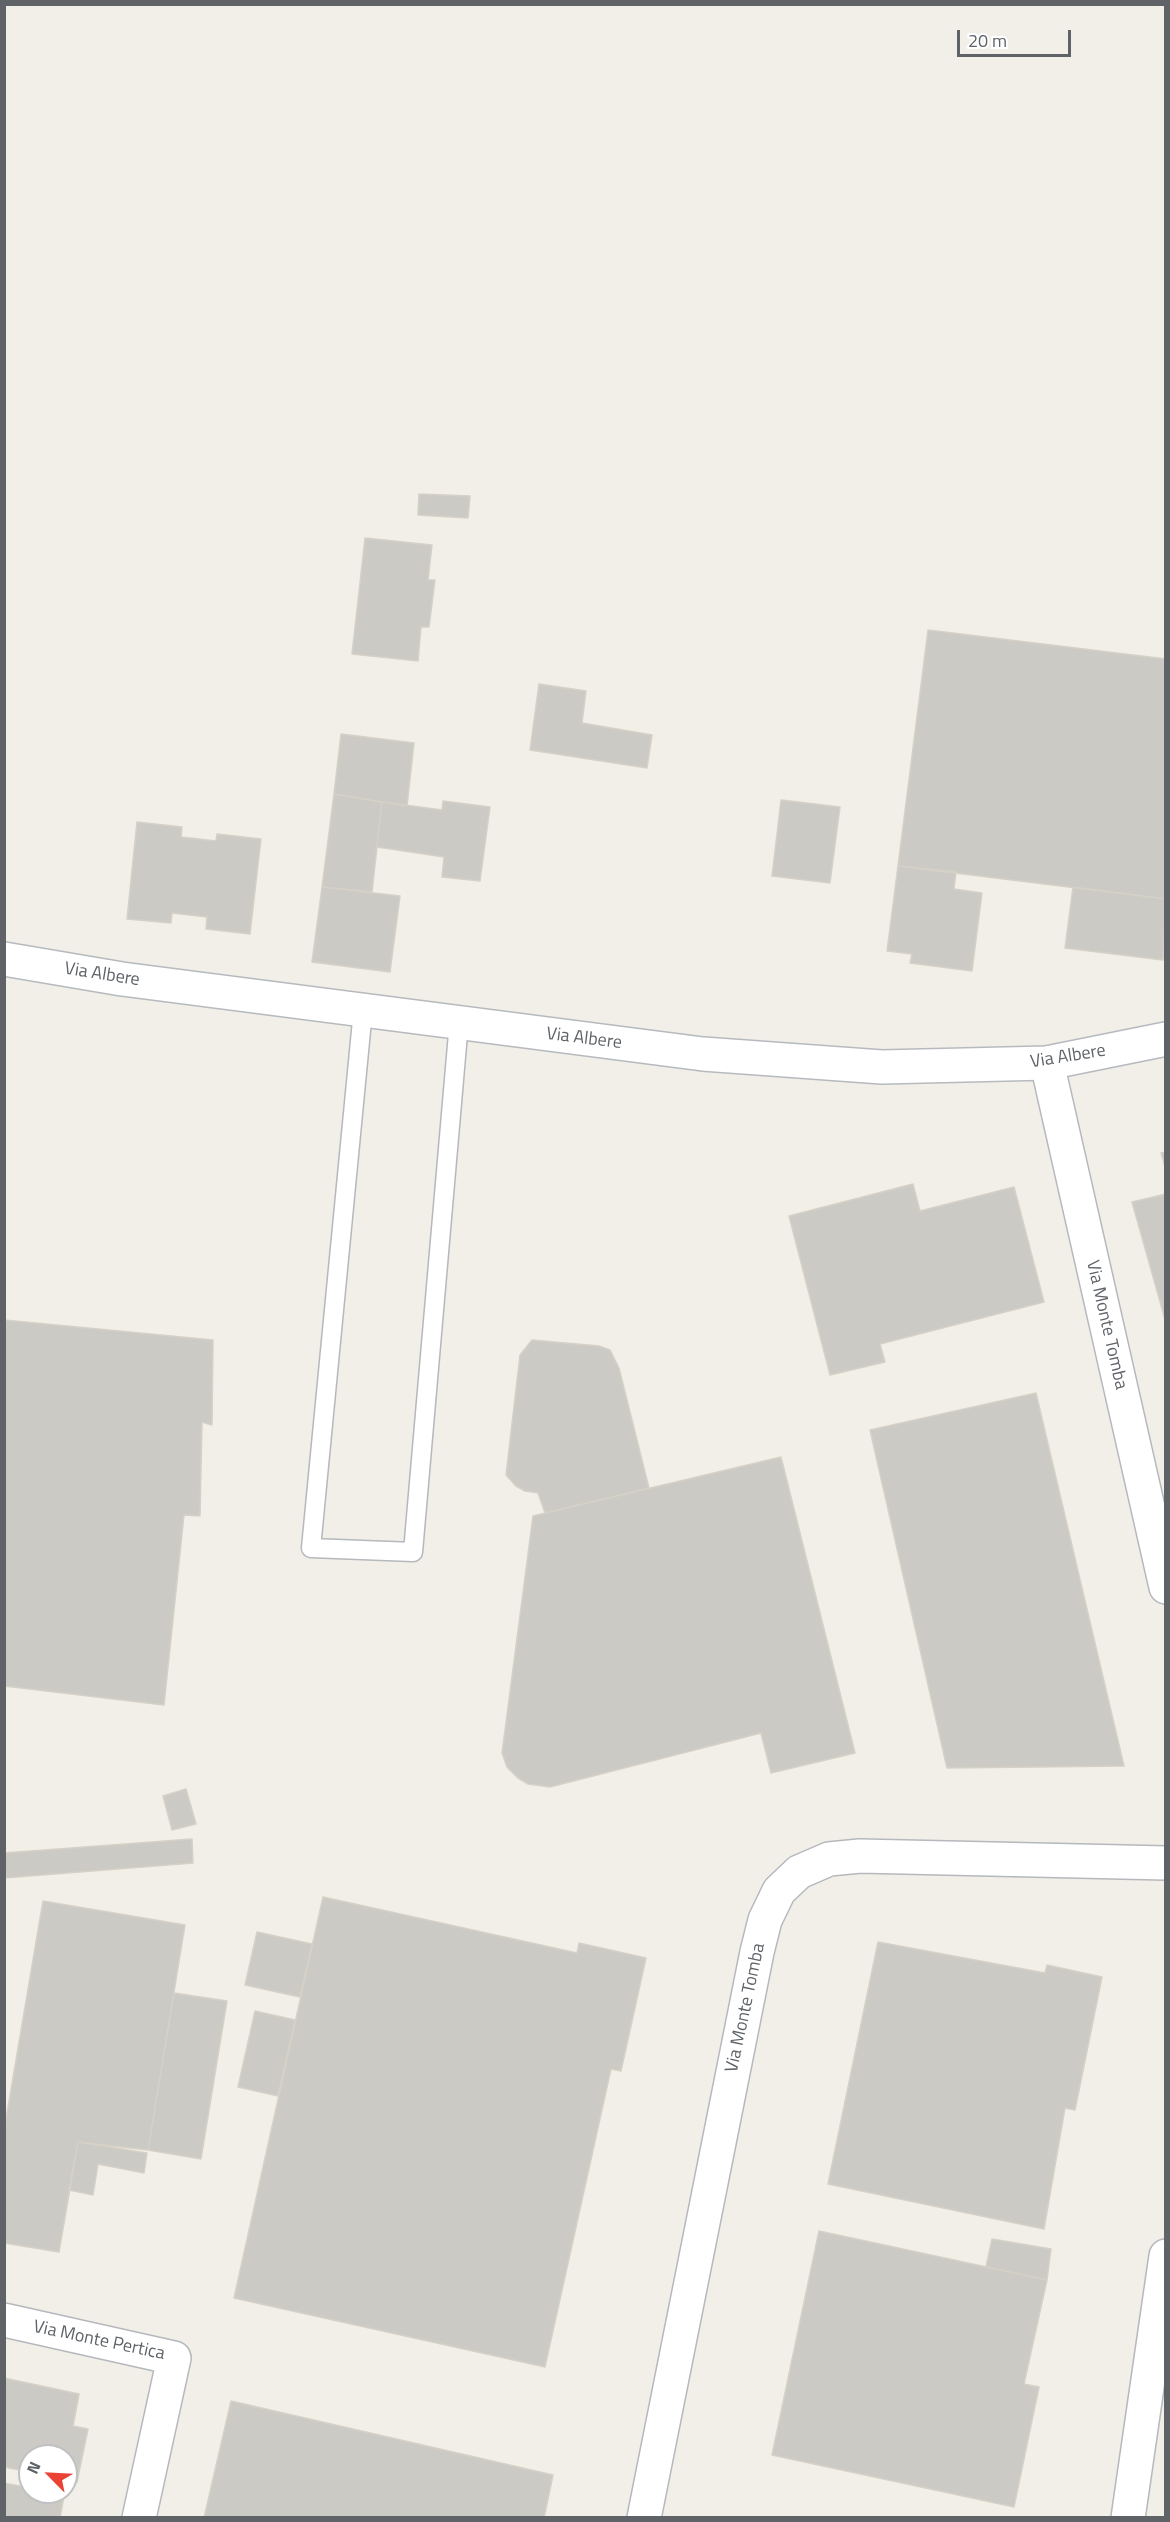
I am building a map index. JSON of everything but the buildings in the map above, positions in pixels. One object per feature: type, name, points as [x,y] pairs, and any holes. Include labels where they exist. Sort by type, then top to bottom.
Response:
[{"type":"street","name":"Via Albere","points":[[4,959],[122,979],[703,1054],[870,1066],[1047,1063],[1166,1039]]},
{"type":"street","name":"Via Monte Tomba","points":[[1047,1063],[1166,1587]]},
{"type":"street","name":"Via Monte Tomba","points":[[644,2517],[757,1952],[765,1920],[779,1892],[800,1872],[829,1859],[860,1856],[1166,1863]]},
{"type":"street","points":[[1128,2517],[1166,2256]]},
{"type":"street","name":"Via Monte Pertica","points":[[4,2320],[174,2358],[139,2517]]},
{"type":"lane","points":[[363,1010],[311,1548],[413,1552],[459,1022]]}]
